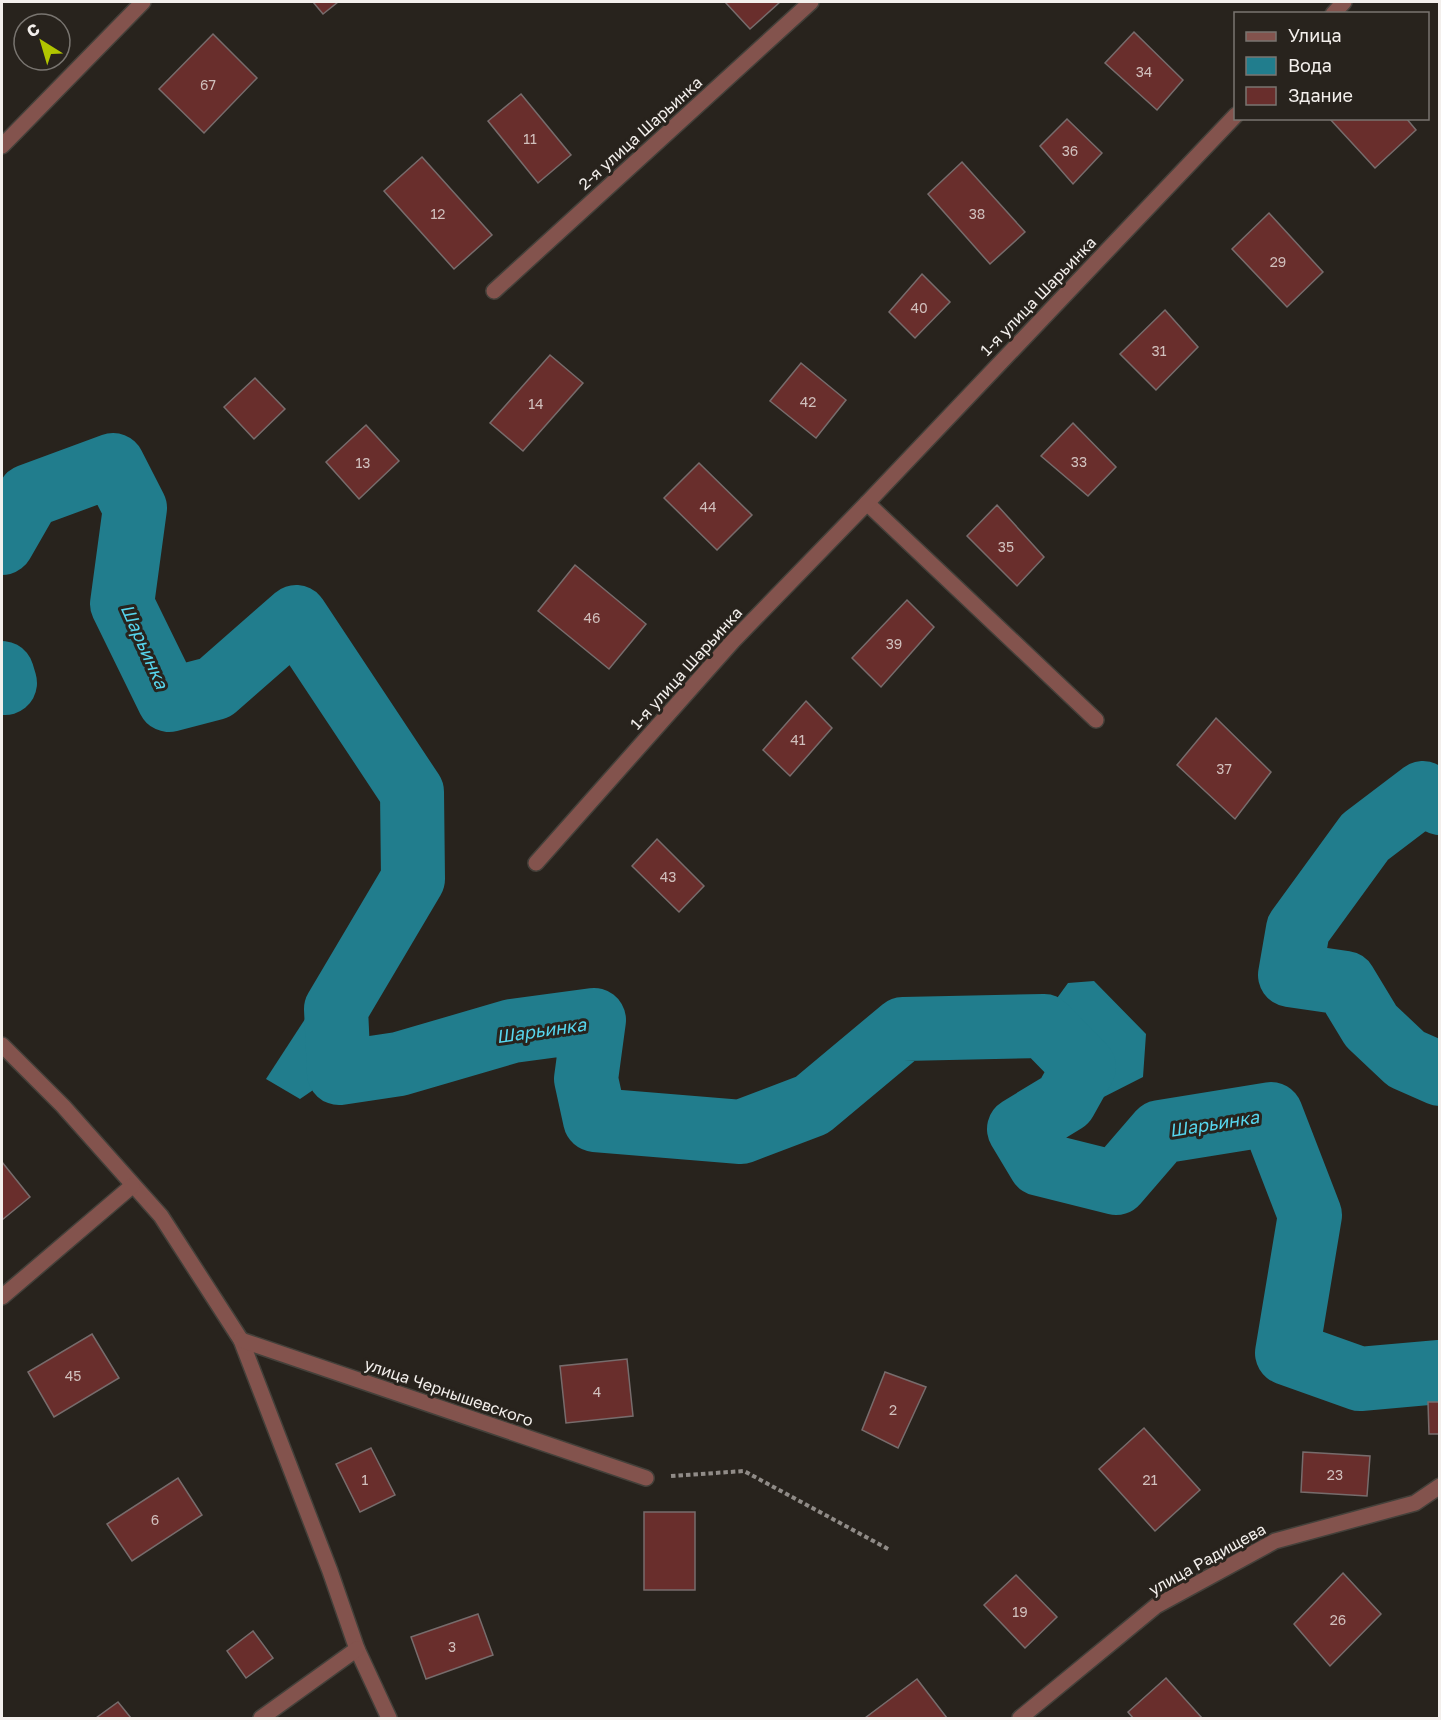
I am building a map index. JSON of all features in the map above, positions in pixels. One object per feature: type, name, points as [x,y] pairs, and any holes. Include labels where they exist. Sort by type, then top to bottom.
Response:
[{"type":"street","points":[[2,146],[143,2]]},
{"type":"street","name":"2-я улица Шарьинка","points":[[494,291],[812,2]]},
{"type":"street","name":"1-я улица Шарьинка","points":[[536,862],[733,641],[1234,117]]},
{"type":"street","points":[[867,503],[1095,720]]},
{"type":"street","points":[[2,1045],[63,1106],[132,1186],[162,1216],[241,1340],[330,1571],[357,1649],[389,1719]]},
{"type":"street","points":[[2,1297],[132,1186]]},
{"type":"street","name":"улица Чернышевского","points":[[241,1340],[646,1478]]},
{"type":"street","name":"улица Радищева","points":[[1020,1719],[1156,1606],[1275,1541],[1415,1503],[1440,1486]]},
{"type":"street","points":[[261,1719],[357,1649]]},
{"type":"path","points":[[646,1478],[744,1471],[890,1550]]},
{"type":"water","points":[[1094,981],[1146,1034],[1143,1077],[1082,1108],[1062,1076],[1083,1067],[1047,1012],[1068,983]]},
{"type":"water","points":[[307,1016],[358,1029],[357,1060],[300,1099],[266,1079]]},
{"type":"building","points":[[313,2],[338,2],[323,14]]},
{"type":"building","points":[[725,2],[780,2],[750,29]]},
{"type":"building","points":[[1134,32],[1183,80],[1157,110],[1105,63]]},
{"type":"building","points":[[213,34],[257,78],[204,133],[159,89]]},
{"type":"building","points":[[521,94],[571,155],[538,183],[488,121]]},
{"type":"building","points":[[1067,119],[1102,153],[1073,184],[1040,146]]},
{"type":"building","points":[[1331,120],[1408,120],[1416,130],[1375,168]]},
{"type":"building","points":[[422,157],[492,235],[454,269],[384,191]]},
{"type":"building","points":[[962,162],[1025,232],[990,264],[928,194]]},
{"type":"building","points":[[1269,213],[1323,272],[1287,307],[1232,249]]},
{"type":"building","points":[[922,274],[950,302],[915,338],[889,312]]},
{"type":"building","points":[[1165,310],[1198,347],[1156,390],[1120,354]]},
{"type":"building","points":[[550,355],[583,383],[523,451],[490,423]]},
{"type":"building","points":[[801,363],[846,400],[816,438],[770,401]]},
{"type":"building","points":[[255,378],[285,409],[254,439],[224,407]]},
{"type":"building","points":[[1073,423],[1116,467],[1088,496],[1041,456]]},
{"type":"building","points":[[366,425],[399,461],[359,499],[326,462]]},
{"type":"building","points":[[699,463],[752,515],[717,550],[664,498]]},
{"type":"building","points":[[997,505],[1044,557],[1017,586],[967,536]]},
{"type":"building","points":[[575,565],[646,624],[609,669],[538,611]]},
{"type":"building","points":[[907,600],[934,627],[881,687],[852,658]]},
{"type":"building","points":[[806,701],[832,728],[790,776],[763,750]]},
{"type":"building","points":[[1216,718],[1271,772],[1235,819],[1177,765]]},
{"type":"building","points":[[657,839],[704,886],[679,912],[632,866]]},
{"type":"building","points":[[2,1162],[30,1197],[2,1220]]},
{"type":"building","points":[[92,1334],[119,1378],[54,1417],[28,1372]]},
{"type":"building","points":[[627,1359],[633,1416],[566,1423],[560,1366]]},
{"type":"building","points":[[885,1372],[926,1387],[898,1448],[862,1430]]},
{"type":"building","points":[[1428,1402],[1440,1402],[1440,1434],[1429,1434]]},
{"type":"building","points":[[1144,1428],[1200,1490],[1155,1531],[1099,1469]]},
{"type":"building","points":[[371,1448],[395,1495],[360,1512],[336,1464]]},
{"type":"building","points":[[1303,1452],[1370,1456],[1367,1496],[1301,1492]]},
{"type":"building","points":[[178,1478],[202,1515],[132,1561],[107,1524]]},
{"type":"building","points":[[644,1512],[695,1512],[695,1590],[644,1590]]},
{"type":"building","points":[[1343,1573],[1381,1614],[1330,1666],[1294,1624]]},
{"type":"building","points":[[1016,1575],[1057,1617],[1025,1648],[984,1605]]},
{"type":"building","points":[[478,1614],[493,1655],[426,1679],[411,1637]]},
{"type":"building","points":[[253,1631],[273,1658],[246,1678],[227,1651]]},
{"type":"building","points":[[1166,1678],[1202,1718],[1133,1718],[1128,1712]]},
{"type":"building","points":[[917,1679],[947,1718],[865,1718]]},
{"type":"building","points":[[118,1702],[131,1718],[96,1718]]},
{"type":"waterway","name":"Шарьинка","points":[[2,543],[29,496],[113,465],[135,508],[122,604],[169,700],[215,688],[296,617],[412,792],[413,879],[336,1009],[339,1073],[399,1064],[512,1031],[594,1020],[586,1079],[595,1120],[741,1132],[812,1105],[903,1029],[1044,1026],[1084,1067],[1065,1101],[1019,1129],[1040,1164],[1116,1183],[1160,1132],[1271,1114],[1310,1215],[1287,1353],[1360,1379],[1440,1372]]},
{"type":"waterway","name":"Шарьинка","points":[[2,673],[5,683],[2,683]]},
{"type":"waterway","name":"Шарьинка","points":[[1440,803],[1423,793],[1365,837],[1298,929],[1290,975],[1345,983],[1371,1026],[1406,1059],[1440,1074]]}]
